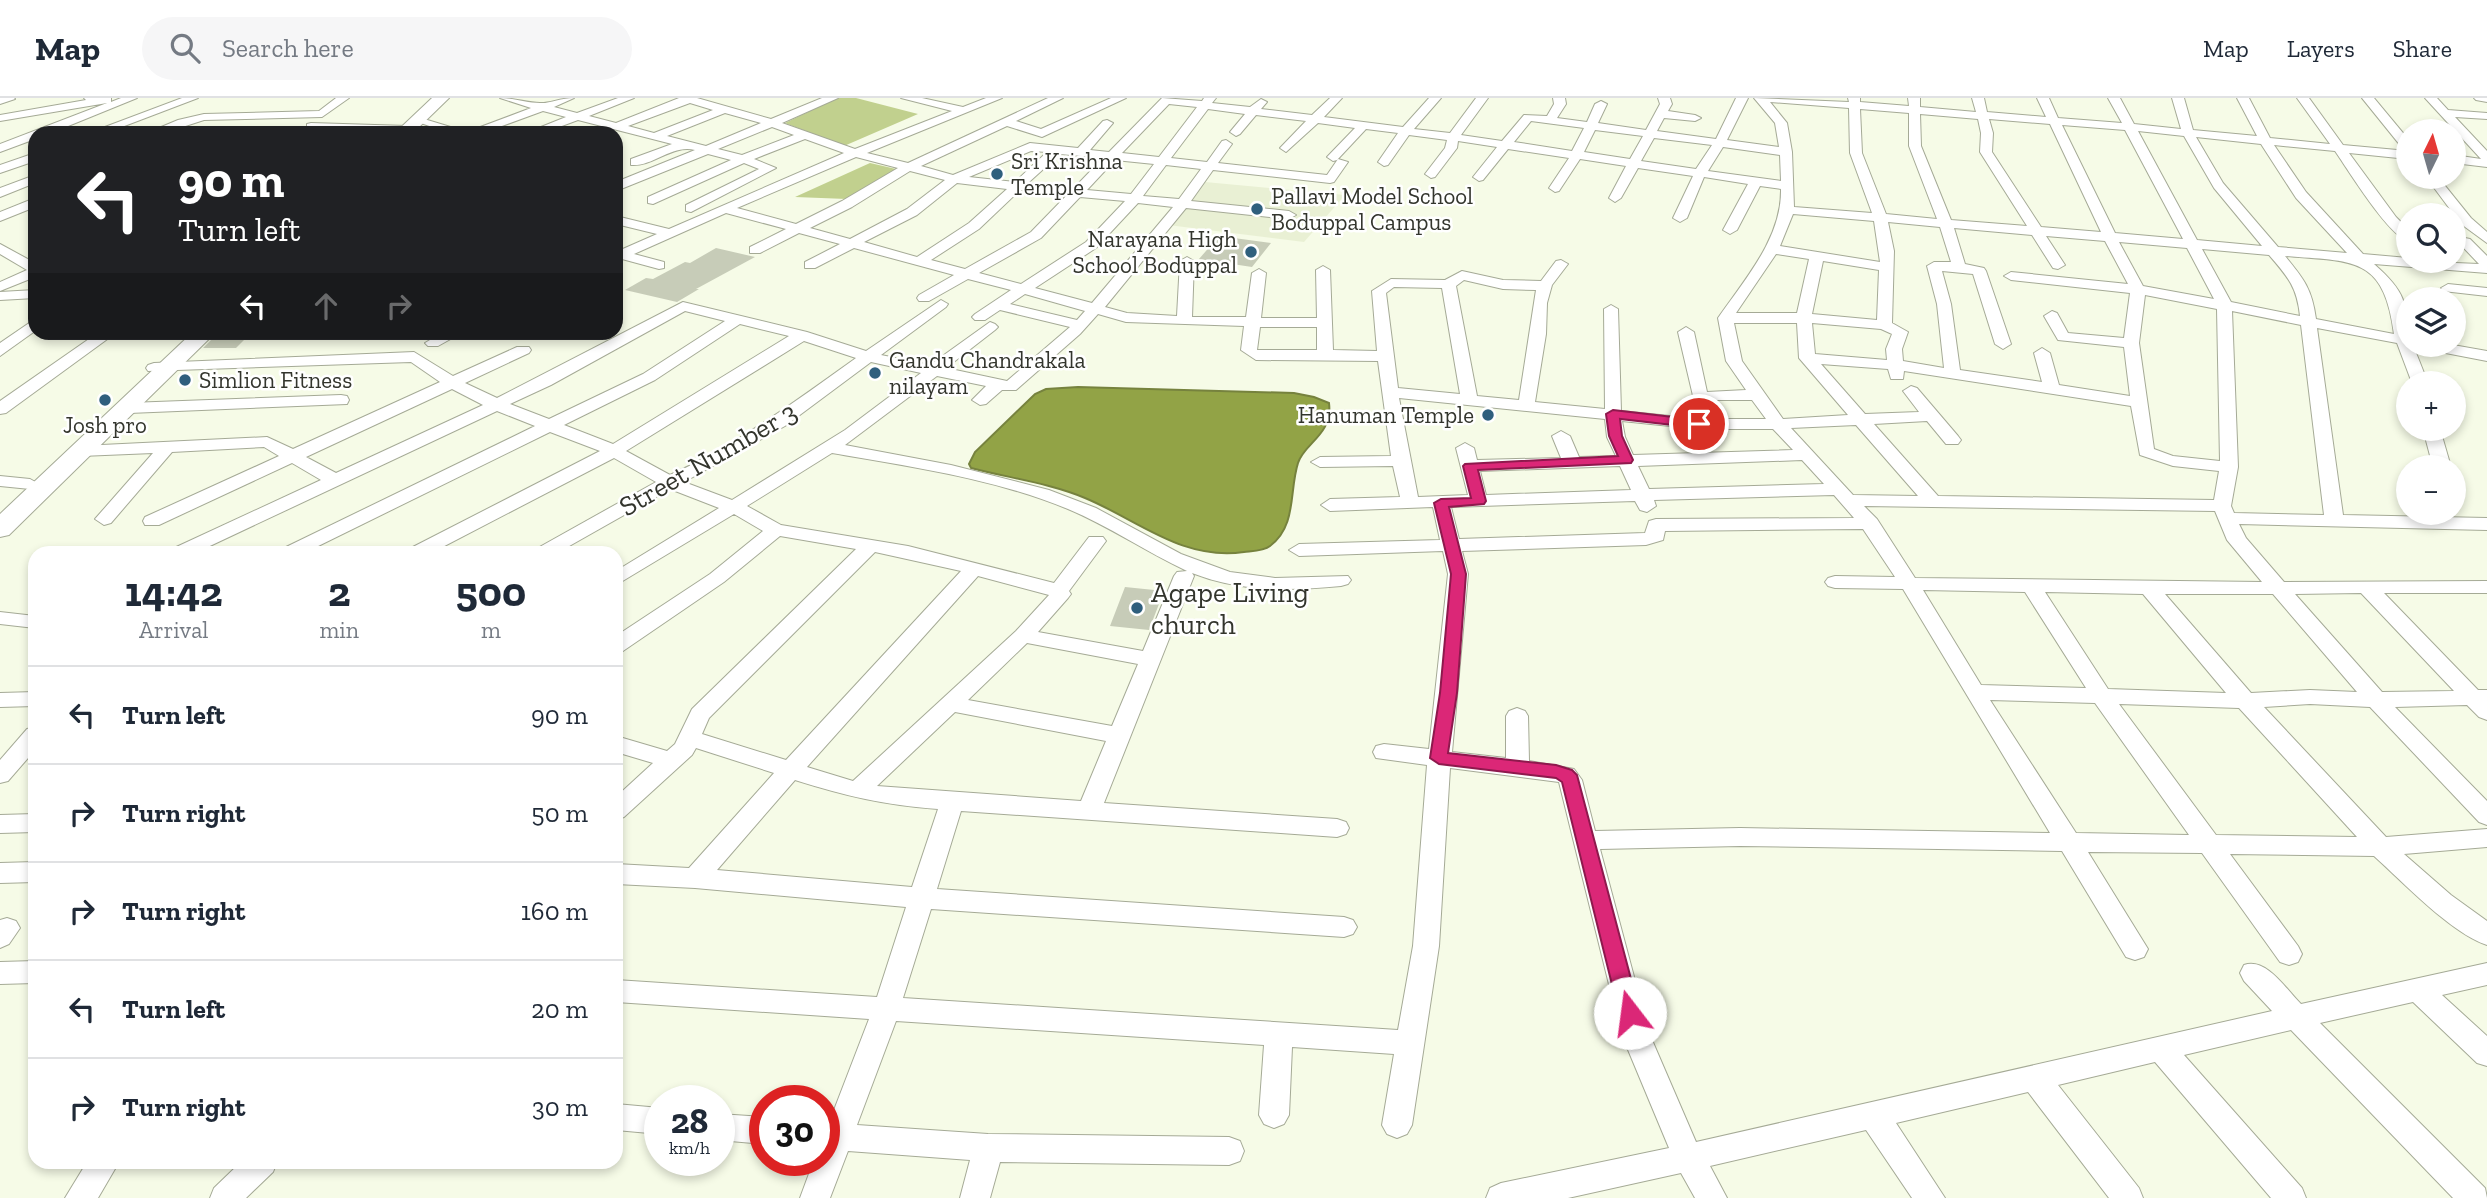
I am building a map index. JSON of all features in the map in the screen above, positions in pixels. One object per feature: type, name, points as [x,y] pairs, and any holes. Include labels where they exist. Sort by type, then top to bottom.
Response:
[{"type":"street","points":[[90,98],[107,100]]},
{"type":"street","points":[[0,120],[72,102],[132,98]]},
{"type":"street","points":[[58,126],[132,98]]},
{"type":"street","points":[[115,126],[192,98]]},
{"type":"street","points":[[311,126],[343,98]]},
{"type":"street","points":[[415,126],[441,98]]},
{"type":"street","points":[[416,126],[451,98]]},
{"type":"street","points":[[506,98],[610,126]]},
{"type":"street","points":[[492,126],[568,98]]},
{"type":"street","points":[[551,126],[628,98]]},
{"type":"street","points":[[631,194],[705,149],[832,98]]},
{"type":"street","points":[[623,254],[855,153],[996,98]]},
{"type":"street","points":[[755,250],[799,229],[907,169],[1057,98]]},
{"type":"street","points":[[918,99],[1042,133],[1120,98]]},
{"type":"street","points":[[1236,132],[1264,98]]},
{"type":"street","points":[[1258,184],[1284,150],[1336,98]]},
{"type":"street","points":[[1384,162],[1406,131],[1435,98]]},
{"type":"street","points":[[1431,174],[1451,148],[1453,137],[1482,98]]},
{"type":"street","points":[[1550,120],[1560,104],[1559,98]]},
{"type":"street","points":[[1615,198],[1666,104],[1664,98]]},
{"type":"street","points":[[1680,218],[1700,173],[1720,142],[1742,98]]},
{"type":"street","points":[[1978,98],[1987,133],[1986,152],[2058,265]]},
{"type":"street","points":[[2043,98],[2110,238],[2138,289],[2131,343],[2144,446],[2151,455],[2229,467]]},
{"type":"street","points":[[2114,98],[2224,304],[2229,467],[2225,512],[2237,540],[2274,586],[2376,700],[2487,816]]},
{"type":"street","points":[[2178,98],[2188,133],[2218,185],[2297,279],[2305,294],[2317,369],[2334,521]]},
{"type":"street","points":[[2243,98],[2277,162],[2301,195],[2359,258],[2390,285],[2396,302]]},
{"type":"street","points":[[2303,98],[2396,225]]},
{"type":"street","points":[[2368,98],[2396,132]]},
{"type":"street","points":[[2431,98],[2450,119]]},
{"type":"street","points":[[2480,98],[2486,100]]},
{"type":"street","points":[[617,126],[687,99],[772,123],[907,169],[954,179],[1289,215]]},
{"type":"street","points":[[924,298],[1036,235],[1167,99],[1207,101],[1254,111],[1788,186]]},
{"type":"street","points":[[1762,99],[1914,104],[1983,116],[2129,127],[2396,154]]},
{"type":"street","points":[[1762,99],[1781,123],[1786,152],[1788,209],[1772,249],[1726,318],[1734,361],[1778,424],[1810,455],[1870,523],[1912,584],[1974,692],[2135,949]]},
{"type":"street","points":[[623,575],[850,435],[935,369],[985,322],[997,305],[1091,245],[1135,198],[1207,101]]},
{"type":"street","points":[[1855,102],[1856,153],[1880,216],[1887,251],[1884,325]]},
{"type":"street","points":[[1555,188],[1576,156],[1601,104]]},
{"type":"street","points":[[1914,104],[1915,146],[1945,222],[1959,267]]},
{"type":"street","points":[[656,136],[725,109]]},
{"type":"street","points":[[2444,113],[2487,116]]},
{"type":"street","points":[[175,126],[204,117],[322,114]]},
{"type":"street","points":[[1661,114],[1695,118]]},
{"type":"street","points":[[1479,177],[1528,117],[1786,152]]},
{"type":"street","points":[[697,120],[715,124]]},
{"type":"street","points":[[1081,152],[1107,123]]},
{"type":"street","points":[[810,265],[912,212],[954,179],[1035,146],[1266,173],[1327,185],[1338,159],[1364,125]]},
{"type":"street","points":[[623,129],[743,159],[770,169],[691,208]]},
{"type":"street","points":[[2466,129],[2477,130]]},
{"type":"street","points":[[631,194],[743,159],[804,135]]},
{"type":"street","points":[[2466,136],[2487,160]]},
{"type":"street","points":[[2,147],[28,137]]},
{"type":"street","points":[[963,141],[1014,153]]},
{"type":"street","points":[[635,162],[683,144]]},
{"type":"street","points":[[623,339],[683,306],[802,335],[868,356],[1010,387],[1081,325],[1183,203],[1226,144]]},
{"type":"street","points":[[2,147],[28,149]]},
{"type":"street","points":[[920,261],[974,226],[1057,150]]},
{"type":"street","points":[[0,169],[28,159]]},
{"type":"street","points":[[2466,159],[2487,160]]},
{"type":"street","points":[[1730,230],[1756,181]]},
{"type":"street","points":[[0,193],[28,183]]},
{"type":"street","points":[[2441,189],[2466,221],[2487,239]]},
{"type":"street","points":[[631,194],[799,229],[1126,317],[1184,321],[1324,323]]},
{"type":"street","points":[[0,204],[28,206]]},
{"type":"street","points":[[0,217],[28,207]]},
{"type":"street","points":[[1788,209],[2396,260]]},
{"type":"street","points":[[623,222],[671,233]]},
{"type":"street","points":[[2466,243],[2486,268]]},
{"type":"street","points":[[0,247],[28,266]]},
{"type":"street","points":[[1772,249],[1886,267]]},
{"type":"street","points":[[1817,256],[1804,318],[1807,358],[1933,502]]},
{"type":"street","points":[[623,257],[659,265]]},
{"type":"street","points":[[1184,321],[1187,261]]},
{"type":"street","points":[[1526,405],[1545,285],[1561,264]]},
{"type":"street","points":[[1953,374],[1944,304],[1933,269],[1938,265],[1980,273],[2003,344]]},
{"type":"street","points":[[2466,266],[2486,268]]},
{"type":"street","points":[[1323,270],[1325,355]]},
{"type":"street","points":[[1259,273],[1252,352],[1385,356]]},
{"type":"street","points":[[0,287],[28,274]]},
{"type":"street","points":[[2011,276],[2138,289],[2396,338]]},
{"type":"street","points":[[1410,503],[1399,461],[1389,392],[1381,288],[1391,283],[1455,279],[1527,287],[1545,285]]},
{"type":"street","points":[[1455,279],[1469,398]]},
{"type":"street","points":[[2466,290],[2487,292]]},
{"type":"street","points":[[0,296],[28,294]]},
{"type":"street","name":"Street Number 3","points":[[555,546],[779,422],[868,356],[887,346],[941,304]]},
{"type":"street","points":[[997,305],[1081,325]]},
{"type":"street","points":[[1299,550],[1646,539],[1656,536],[1656,525],[1616,436],[1613,414],[1611,309]]},
{"type":"street","points":[[2052,316],[2063,337]]},
{"type":"street","points":[[1726,318],[1804,318],[1884,325],[1900,332],[1894,349],[1901,379],[1952,440]]},
{"type":"street","points":[[303,546],[649,377],[737,320]]},
{"type":"street","points":[[0,332],[28,329]]},
{"type":"street","points":[[623,329],[636,332]]},
{"type":"street","points":[[0,351],[28,332]]},
{"type":"street","points":[[1686,332],[1700,397],[1699,424]]},
{"type":"street","points":[[430,546],[614,451],[802,335]]},
{"type":"street","points":[[2045,335],[2131,343]]},
{"type":"street","points":[[0,409],[99,340]]},
{"type":"street","points":[[0,529],[130,408],[185,340]]},
{"type":"street","points":[[0,513],[161,368],[196,340]]},
{"type":"street","points":[[433,343],[439,340]]},
{"type":"street","points":[[194,546],[545,382],[621,340]]},
{"type":"street","points":[[152,521],[523,350]]},
{"type":"street","points":[[2466,352],[2487,356]]},
{"type":"street","points":[[2042,353],[2051,387]]},
{"type":"street","points":[[161,368],[414,357],[451,382],[497,405],[614,451],[669,482],[734,507],[776,530],[908,552],[1059,591]]},
{"type":"street","points":[[1807,358],[1901,379],[1953,374],[2139,402]]},
{"type":"street","points":[[980,400],[999,384]]},
{"type":"street","points":[[1389,392],[1469,398],[1699,424],[1778,424],[1931,416]]},
{"type":"street","points":[[1700,397],[1757,395]]},
{"type":"street","points":[[130,408],[341,400]]},
{"type":"street","points":[[1561,436],[1572,462]]},
{"type":"street","points":[[81,451],[267,442],[335,480]]},
{"type":"street","points":[[104,519],[168,446]]},
{"type":"street","points":[[828,447],[975,476],[1072,504],[1182,561],[1225,578],[1285,586],[1341,580]]},
{"type":"street","points":[[1465,448],[1479,501]]},
{"type":"street","points":[[1470,466],[1810,455]]},
{"type":"street","points":[[1320,462],[1399,461]]},
{"type":"street","points":[[0,481],[30,484]]},
{"type":"street","points":[[1330,505],[1643,495],[1843,494],[1933,502],[2225,512],[2334,521],[2396,519]]},
{"type":"street","points":[[1397,1125],[1426,946],[1439,758],[1448,693],[1458,574],[1441,503]]},
{"type":"street","points":[[2466,521],[2485,525]]},
{"type":"street","points":[[1656,525],[1870,523]]},
{"type":"street","points":[[623,641],[717,578],[776,530]]},
{"type":"street","points":[[857,791],[1060,598],[1059,591],[1096,541]]},
{"type":"street","points":[[623,805],[671,760],[690,738],[700,714],[870,546]]},
{"type":"street","points":[[695,878],[974,569]]},
{"type":"street","points":[[1088,810],[1184,576]]},
{"type":"street","points":[[1835,582],[2149,587],[2479,587],[2487,602]]},
{"type":"street","points":[[2031,585],[2102,697],[2289,954]]},
{"type":"street","points":[[2149,587],[2245,701],[2379,847],[2442,902],[2487,935]]},
{"type":"street","points":[[2367,588],[2482,702]]},
{"type":"street","points":[[0,618],[28,621]]},
{"type":"street","points":[[1023,636],[1149,659]]},
{"type":"street","points":[[1974,692],[2245,701],[2311,697],[2482,702]]},
{"type":"street","points":[[0,700],[28,699]]},
{"type":"street","points":[[949,704],[1118,735]]},
{"type":"street","points":[[1517,716],[1518,767]]},
{"type":"street","points":[[690,738],[789,771],[857,791],[889,797],[1337,828]]},
{"type":"street","points":[[0,775],[28,743]]},
{"type":"street","points":[[623,746],[671,760]]},
{"type":"street","points":[[1384,752],[1556,772],[1566,775],[1570,780],[1635,1034],[1689,1159],[1712,1198]]},
{"type":"street","points":[[840,1118],[887,1007],[952,802]]},
{"type":"street","points":[[0,824],[28,822]]},
{"type":"street","points":[[1584,840],[1740,837],[2379,847],[2487,838]]},
{"type":"street","points":[[0,873],[28,872]]},
{"type":"street","points":[[623,874],[1345,928]]},
{"type":"street","points":[[0,973],[28,972]]},
{"type":"street","points":[[2253,973],[2474,1198]]},
{"type":"street","points":[[1501,1198],[1874,1117],[2034,1077],[2487,974]]},
{"type":"street","points":[[2417,989],[2487,1054]]},
{"type":"street","points":[[623,991],[1409,1043]]},
{"type":"street","points":[[1274,1115],[1279,1034]]},
{"type":"street","points":[[2161,1049],[2291,1198]]},
{"type":"street","points":[[2034,1077],[2128,1198]]},
{"type":"street","points":[[1874,1117],[1930,1198]]},
{"type":"street","points":[[623,1118],[644,1120]]},
{"type":"street","points":[[840,1138],[988,1148],[1230,1151]]},
{"type":"street","points":[[975,1198],[988,1148]]},
{"type":"street","points":[[79,1198],[99,1169]]},
{"type":"street","points":[[225,1198],[255,1169]]},
{"type":"street","points":[[815,1198],[821,1176]]},
{"type":"shaded area","points":[[837,98],[856,98],[918,114],[844,146],[785,123]]},
{"type":"shaded area","points":[[870,163],[896,169],[847,199],[795,197]]},
{"type":"shaded area","name":"Pallavi Model School Boduppal Campus","points":[[1205,182],[1345,195],[1304,242],[1168,225]]},
{"type":"shaded area","points":[[1078,387],[1294,393],[1329,403],[1329,414],[1323,431],[1298,463],[1291,508],[1279,538],[1261,550],[1222,553],[1180,545],[1071,493],[971,468],[969,464],[975,452],[1035,394],[1046,389]]},
{"type":"building","name":"Narayana High School Boduppal","points":[[1219,236],[1271,243],[1252,267],[1199,259]]},
{"type":"building","points":[[716,248],[755,257],[677,302],[625,290],[646,278],[653,279],[685,262],[690,263]]},
{"type":"building","points":[[211,340],[244,340],[236,348],[203,348]]},
{"type":"building","name":"Agape Living church","points":[[1125,587],[1164,591],[1149,630],[1110,626]]},
{"type":"place","name":"Sri Krishna Temple","points":[[997,174]]},
{"type":"place","name":"Pallavi Model School Boduppal Campus","points":[[1257,209]]},
{"type":"place","name":"Narayana High School Boduppal","points":[[1251,252]]},
{"type":"place","name":"Gandu Chandrakala nilayam","points":[[875,373]]},
{"type":"place","name":"Simlion Fitness","points":[[185,380]]},
{"type":"place","name":"Josh pro","points":[[105,400]]},
{"type":"place","name":"Hanuman Temple","points":[[1488,415]]},
{"type":"place","name":"Agape Living church","points":[[1137,608]]},
{"type":"route","points":[[1630,1013],[1570,780],[1566,775],[1556,772],[1439,758],[1448,693],[1458,574],[1441,503],[1479,501],[1470,466],[1626,460],[1616,436],[1613,414],[1699,424]]}]
